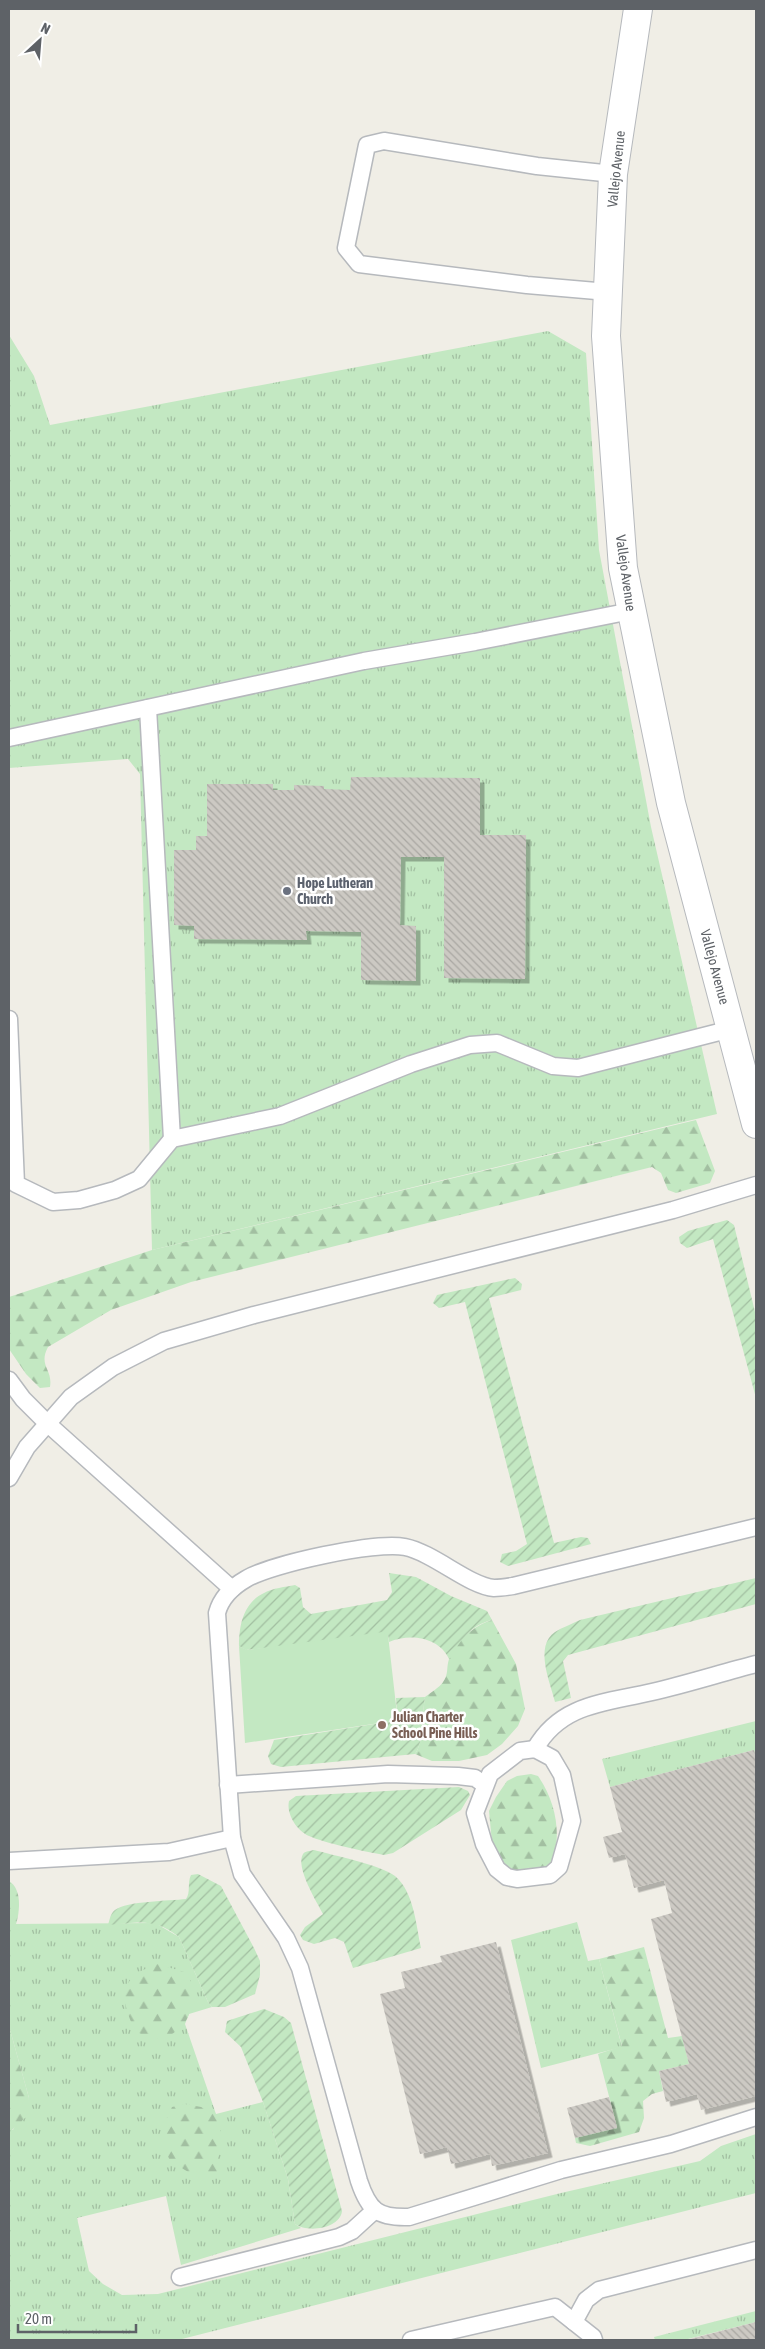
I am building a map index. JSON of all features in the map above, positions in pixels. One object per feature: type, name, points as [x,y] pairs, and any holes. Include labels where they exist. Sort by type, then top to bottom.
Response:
[{"type":"street","name":"Vallejo Avenue","points":[[638,9],[613,174],[606,336],[622,568],[672,803],[756,1124]]},
{"type":"lane","points":[[608,292],[527,285],[359,264],[346,248],[367,145],[384,141],[537,166],[613,174]]},
{"type":"lane","points":[[9,738],[364,661],[475,642],[632,611]]},
{"type":"lane","points":[[148,708],[172,1139]]},
{"type":"lane","points":[[9,1019],[16,1184],[53,1202],[79,1200],[115,1190],[139,1179],[172,1139],[280,1116],[411,1064],[470,1045],[498,1043],[553,1066],[578,1068],[731,1029]]},
{"type":"lane","points":[[9,1478],[27,1447],[71,1398],[113,1367],[164,1341],[254,1315],[672,1210],[756,1185]]},
{"type":"lane","points":[[9,1380],[23,1399],[48,1424],[232,1589]]},
{"type":"lane","points":[[756,1527],[504,1587],[493,1588],[438,1560],[405,1547],[384,1546],[352,1550],[266,1570],[246,1579],[220,1601],[217,1613],[232,1838],[242,1874],[286,1938],[300,1968],[359,2180],[363,2193],[374,2210],[389,2218],[410,2217],[561,2170],[671,2144],[756,2117]]},
{"type":"lane","points":[[535,1749],[544,1733],[573,1712],[602,1701],[650,1692],[756,1664]]},
{"type":"lane","points":[[535,1749],[552,1758],[562,1775],[572,1821],[559,1866],[550,1875],[518,1879],[507,1877],[497,1869],[484,1844],[475,1813],[485,1785],[490,1774],[520,1751],[535,1749]]},
{"type":"lane","points":[[228,1785],[388,1774],[458,1776],[475,1778],[485,1785]]},
{"type":"lane","points":[[9,1861],[169,1852],[232,1838]]},
{"type":"lane","points":[[180,2277],[339,2237],[352,2231],[374,2210]]},
{"type":"lane","points":[[574,2322],[586,2300],[598,2290],[756,2250]]},
{"type":"lane","points":[[411,2340],[555,2307],[593,2336],[594,2340]]},
{"type":"green space","points":[[548,331],[586,353],[599,550],[651,827],[717,1114],[152,1250],[140,774],[128,759],[9,768],[9,335],[34,376],[50,425]]},
{"type":"green space","points":[[696,1120],[715,1171],[710,1183],[676,1193],[668,1190],[661,1173],[652,1167],[191,1282],[111,1310],[48,1347],[45,1353],[45,1363],[50,1376],[50,1387],[40,1388],[26,1374],[9,1349],[9,1297],[152,1250]]},
{"type":"green space","points":[[727,1220],[734,1225],[756,1316],[756,1398],[713,1239],[687,1248],[680,1243],[679,1237],[688,1231]]},
{"type":"green space","points":[[515,1278],[522,1284],[521,1290],[489,1298],[554,1543],[581,1537],[588,1538],[591,1544],[508,1566],[500,1562],[502,1554],[516,1551],[527,1544],[465,1302],[439,1308],[433,1303],[437,1295]]},
{"type":"green space","points":[[389,1573],[416,1577],[451,1596],[487,1611],[492,1620],[484,1622],[466,1635],[449,1659],[438,1646],[431,1642],[423,1639],[406,1638],[389,1642],[388,1635],[246,1650],[239,1646],[241,1623],[247,1609],[257,1597],[264,1593],[295,1585],[300,1588],[303,1607],[311,1614],[387,1600],[392,1592]]},
{"type":"green space","points":[[756,1578],[756,1604],[568,1655],[563,1661],[571,1698],[555,1702],[547,1675],[544,1655],[545,1646],[555,1632],[580,1620]]},
{"type":"green space","points":[[492,1620],[516,1664],[525,1709],[518,1726],[502,1744],[487,1755],[459,1761],[432,1761],[415,1754],[420,1742],[425,1697],[445,1679],[451,1653],[460,1641],[472,1630]]},
{"type":"green space","points":[[383,1632],[388,1635],[397,1714],[393,1721],[245,1743],[239,1646],[247,1650]]},
{"type":"green space","points":[[425,1697],[420,1742],[415,1754],[281,1767],[271,1764],[268,1756],[274,1740],[393,1721],[397,1714],[396,1698]]},
{"type":"green space","points":[[756,1721],[756,1757],[754,1750],[610,1787],[602,1759]]},
{"type":"green space","points":[[531,1774],[538,1776],[544,1786],[553,1807],[557,1830],[557,1842],[552,1865],[537,1873],[509,1869],[497,1861],[492,1843],[489,1811],[507,1781],[517,1776]]},
{"type":"green space","points":[[459,1787],[468,1791],[470,1795],[461,1810],[393,1853],[384,1855],[357,1850],[309,1836],[300,1830],[293,1821],[289,1811],[289,1801],[296,1796]]},
{"type":"green space","points":[[314,1850],[368,1864],[395,1876],[410,1900],[416,1919],[421,1948],[353,1968],[344,1942],[335,1938],[314,1944],[303,1940],[300,1935],[305,1927],[323,1914],[304,1876],[301,1860],[303,1854]]},
{"type":"green space","points":[[198,1874],[221,1886],[260,1961],[260,1975],[255,1994],[225,2007],[212,2007],[208,2002],[179,1937],[161,1926],[153,1924],[108,1925],[112,1913],[121,1907],[138,1903],[186,1899],[191,1875]]},
{"type":"green space","points":[[9,1881],[16,1889],[19,1901],[16,1924],[9,1924]]},
{"type":"green space","points":[[577,1922],[588,1961],[599,1959],[622,2047],[541,2068],[511,1940]]},
{"type":"green space","points":[[155,1923],[179,1937],[212,2007],[189,2014],[185,2024],[216,2114],[263,2102],[288,2179],[295,2224],[301,2228],[181,2265],[166,2196],[77,2218],[89,2271],[103,2284],[122,2295],[158,2294],[561,2193],[700,2161],[721,2146],[756,2134],[756,2193],[178,2340],[9,2340],[9,2130],[13,2130],[29,2098],[9,2026],[9,1924]]},
{"type":"green space","points":[[644,1947],[668,2038],[682,2036],[689,2064],[659,2071],[663,2091],[652,2094],[643,2101],[644,2118],[639,2132],[590,2146],[576,2143],[575,2138],[617,2127],[598,2054],[622,2046],[599,1959]]},
{"type":"green space","points":[[157,1964],[188,1973],[192,1998],[189,2015],[180,2029],[170,2035],[153,2040],[135,2031],[126,2009],[125,1990],[135,1976]]},
{"type":"green space","points":[[264,2009],[284,2017],[291,2023],[342,2211],[336,2222],[322,2228],[300,2227],[295,2224],[288,2179],[263,2102],[241,2047],[225,2032],[227,2021]]},
{"type":"green space","points":[[9,2026],[29,2098],[26,2117],[12,2130],[9,2130]]},
{"type":"green space","points":[[185,2104],[201,2107],[216,2114],[222,2137],[218,2148],[218,2171],[214,2179],[190,2173],[170,2161],[163,2144],[162,2129],[172,2107]]},
{"type":"green space","points":[[756,2311],[756,2322],[684,2340],[655,2340],[654,2337]]},
{"type":"building","name":"Hope Lutheran Church","points":[[351,777],[480,778],[480,835],[526,835],[525,979],[444,978],[444,857],[401,857],[400,925],[416,926],[416,981],[361,980],[361,932],[306,931],[307,940],[194,939],[194,926],[174,925],[174,850],[196,850],[196,836],[207,836],[207,784],[273,784],[273,790],[294,790],[294,785],[324,786],[324,789],[350,790]]},
{"type":"building","points":[[754,1750],[756,1757],[756,2096],[701,2110],[697,2094],[666,2102],[659,2071],[689,2064],[651,1919],[672,1913],[664,1880],[634,1888],[625,1854],[609,1858],[603,1837],[622,1832],[610,1787]]},
{"type":"building","points":[[496,1942],[548,2153],[492,2166],[490,2154],[451,2164],[447,2147],[420,2154],[380,1994],[405,1988],[401,1972],[442,1962],[440,1956]]},
{"type":"building","points":[[609,2097],[617,2128],[575,2138],[567,2108]]},
{"type":"building","points":[[756,2322],[756,2340],[686,2340]]},
{"type":"place","name":"Hope Lutheran Church","points":[[287,891]]},
{"type":"place","name":"Julian Charter School Pine Hills","points":[[382,1725]]}]
